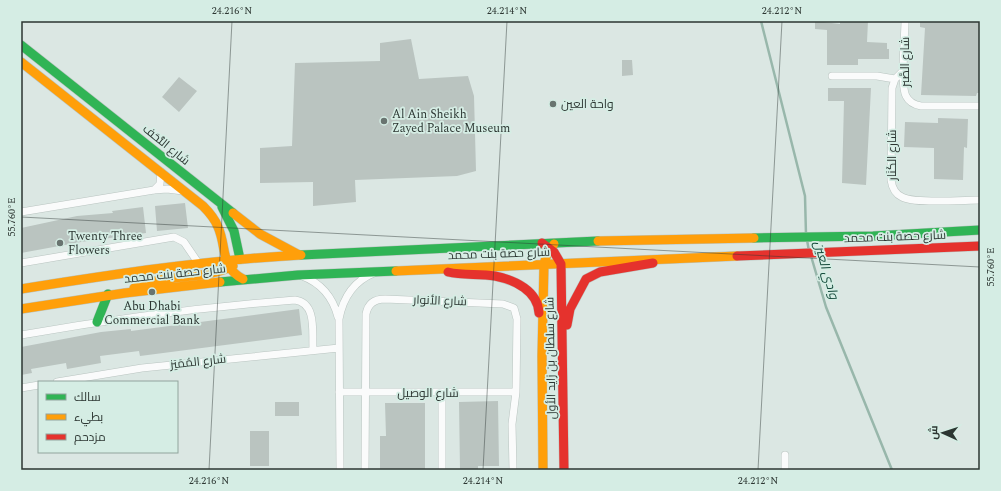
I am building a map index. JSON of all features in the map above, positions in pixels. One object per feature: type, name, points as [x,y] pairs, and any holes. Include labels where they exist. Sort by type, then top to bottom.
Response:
[{"type":"main road","name":"شارع التُّحَف","points":[[21,45],[268,240],[300,256]]},
{"type":"main road","name":"شارع التُّحَف","points":[[21,62],[188,192],[203,206],[216,224],[224,246],[227,265]]},
{"type":"main road","points":[[220,203],[234,231],[240,259]]},
{"type":"main road","name":"شارع حصة بنت محمد","points":[[21,289],[121,273],[199,264],[227,265],[240,259],[542,243],[553,245],[873,236],[980,230]]},
{"type":"main road","points":[[553,245],[561,264]]},
{"type":"main road","name":"شارع سلطان بن زايد الأول","points":[[543,470],[542,356],[544,264],[553,245]]},
{"type":"main road","name":"شارع حصة بنت محمد","points":[[21,309],[108,294],[243,279],[298,275],[980,246]]},
{"type":"main road","points":[[564,374],[568,315],[586,279],[595,272],[636,268],[661,259]]},
{"type":"main road","name":"شارع سلطان بن زايد الأول","points":[[561,264],[564,374],[564,470]]},
{"type":"main road","points":[[129,292],[154,280],[216,272],[227,265],[235,275],[243,279]]},
{"type":"main road","points":[[440,269],[463,275],[496,277],[530,292],[538,305],[538,334],[542,356]]},
{"type":"main road","points":[[96,322],[108,294]]},
{"type":"street","name":"شارع الصَّبر","points":[[905,21],[904,92],[908,99],[914,104],[922,106],[980,106]]},
{"type":"street","points":[[832,76],[877,76],[895,79],[904,70]]},
{"type":"street","name":"شارع الكَنَار","points":[[895,79],[892,88],[891,180],[896,193],[903,198],[911,200],[980,200]]},
{"type":"street","points":[[154,190],[160,184],[161,172]]},
{"type":"street","points":[[21,212],[154,190],[167,189],[188,192]]},
{"type":"street","points":[[21,262],[174,238],[184,242],[199,264]]},
{"type":"street","points":[[340,470],[339,319],[349,292],[364,279],[381,271]]},
{"type":"street","points":[[298,275],[312,281],[325,291],[334,304],[339,319]]},
{"type":"street","name":"شارع الأنوار","points":[[365,470],[367,310],[373,301],[385,299],[503,304],[510,306],[517,315],[516,392],[512,424],[513,470]]},
{"type":"street","points":[[21,335],[96,322],[199,309],[295,300],[306,303],[310,309],[313,349]]},
{"type":"street","name":"شارع المُمَيَز","points":[[63,381],[142,368],[313,349],[339,348]]},
{"type":"street","points":[[21,388],[38,385]]},
{"type":"street","name":"شارع الوصيل","points":[[339,392],[516,392]]},
{"type":"street","points":[[442,393],[442,470]]},
{"type":"street","points":[[785,455],[785,470]]},
{"type":"building","points":[[815,21],[840,24],[840,21],[868,21],[867,42],[887,43],[887,49],[889,49],[889,59],[858,59],[858,65],[827,65],[827,30],[815,29]]},
{"type":"building","points":[[920,21],[980,21],[980,93],[977,93],[976,96],[921,95],[925,28],[920,27]]},
{"type":"building","name":"Al Ain Sheikh Zayed Palace Museum","points":[[411,39],[419,79],[468,76],[474,96],[476,171],[457,176],[355,180],[356,202],[313,206],[313,182],[260,183],[260,148],[292,146],[295,63],[380,61],[380,43]]},
{"type":"building","points":[[622,60],[632,60],[633,75],[622,76]]},
{"type":"building","points":[[179,77],[197,91],[179,112],[162,97]]},
{"type":"building","points":[[828,88],[871,88],[866,185],[842,183],[844,101],[828,101]]},
{"type":"building","points":[[938,118],[968,119],[967,148],[964,147],[963,180],[934,179],[934,148],[904,147],[905,122],[938,123]]},
{"type":"building","points":[[185,203],[188,228],[157,231],[155,206]]},
{"type":"building","points":[[143,207],[146,233],[81,242],[21,253],[21,228],[77,216],[113,213],[112,211]]},
{"type":"building","points":[[299,309],[302,335],[140,356],[139,351],[100,356],[101,363],[67,369],[66,363],[31,369],[32,373],[21,375],[21,347],[101,332],[131,329],[131,331]]},
{"type":"building","points":[[498,401],[499,466],[478,466],[478,470],[460,470],[459,402]]},
{"type":"building","points":[[275,402],[299,402],[299,416],[275,416]]},
{"type":"building","points":[[385,403],[425,403],[425,470],[380,470],[380,436],[386,436]]},
{"type":"building","points":[[250,431],[269,431],[269,466],[250,466]]},
{"type":"waterway","name":"وادي العين","points":[[761,21],[805,196],[806,235]]},
{"type":"waterway","name":"وادي العين","points":[[807,240],[809,251]]},
{"type":"waterway","name":"وادي العين","points":[[811,256],[826,307],[892,470]]},
{"type":"traffic: fast","points":[[21,45],[233,213]]},
{"type":"traffic: fast","points":[[222,207],[234,231],[240,259]]},
{"type":"traffic: fast","points":[[754,238],[873,236],[980,230]]},
{"type":"traffic: fast","points":[[301,255],[598,241]]},
{"type":"traffic: fast","points":[[220,282],[298,275],[396,271]]},
{"type":"traffic: fast","points":[[97,322],[108,294]]},
{"type":"traffic: slow","points":[[21,62],[203,206],[217,224],[221,234],[227,263],[231,269],[243,279]]},
{"type":"traffic: slow","points":[[233,213],[260,234],[299,255]]},
{"type":"traffic: slow","points":[[598,241],[754,238]]},
{"type":"traffic: slow","points":[[543,470],[542,356],[544,264],[547,254],[554,244]]},
{"type":"traffic: slow","points":[[21,289],[196,264],[301,255]]},
{"type":"traffic: slow","points":[[396,271],[737,256]]},
{"type":"traffic: slow","points":[[134,288],[159,280],[209,274],[233,266]]},
{"type":"traffic: slow","points":[[21,309],[125,293],[220,282]]},
{"type":"traffic: jam","points":[[542,243],[554,252],[561,264],[564,470]]},
{"type":"traffic: jam","points":[[737,256],[980,246]]},
{"type":"traffic: jam","points":[[567,325],[570,309],[586,279],[600,272],[653,263]]},
{"type":"traffic: jam","points":[[448,272],[489,275],[510,280],[524,288],[535,298],[539,313]]},
{"type":"place","name":"واحة العين","points":[[553,104]]},
{"type":"place","name":"Al Ain Sheikh Zayed Palace Museum","points":[[384,121]]},
{"type":"place","name":"Twenty Three Flowers","points":[[60,243]]},
{"type":"place","name":"Abu Dhabi Commercial Bank","points":[[152,292]]}]
